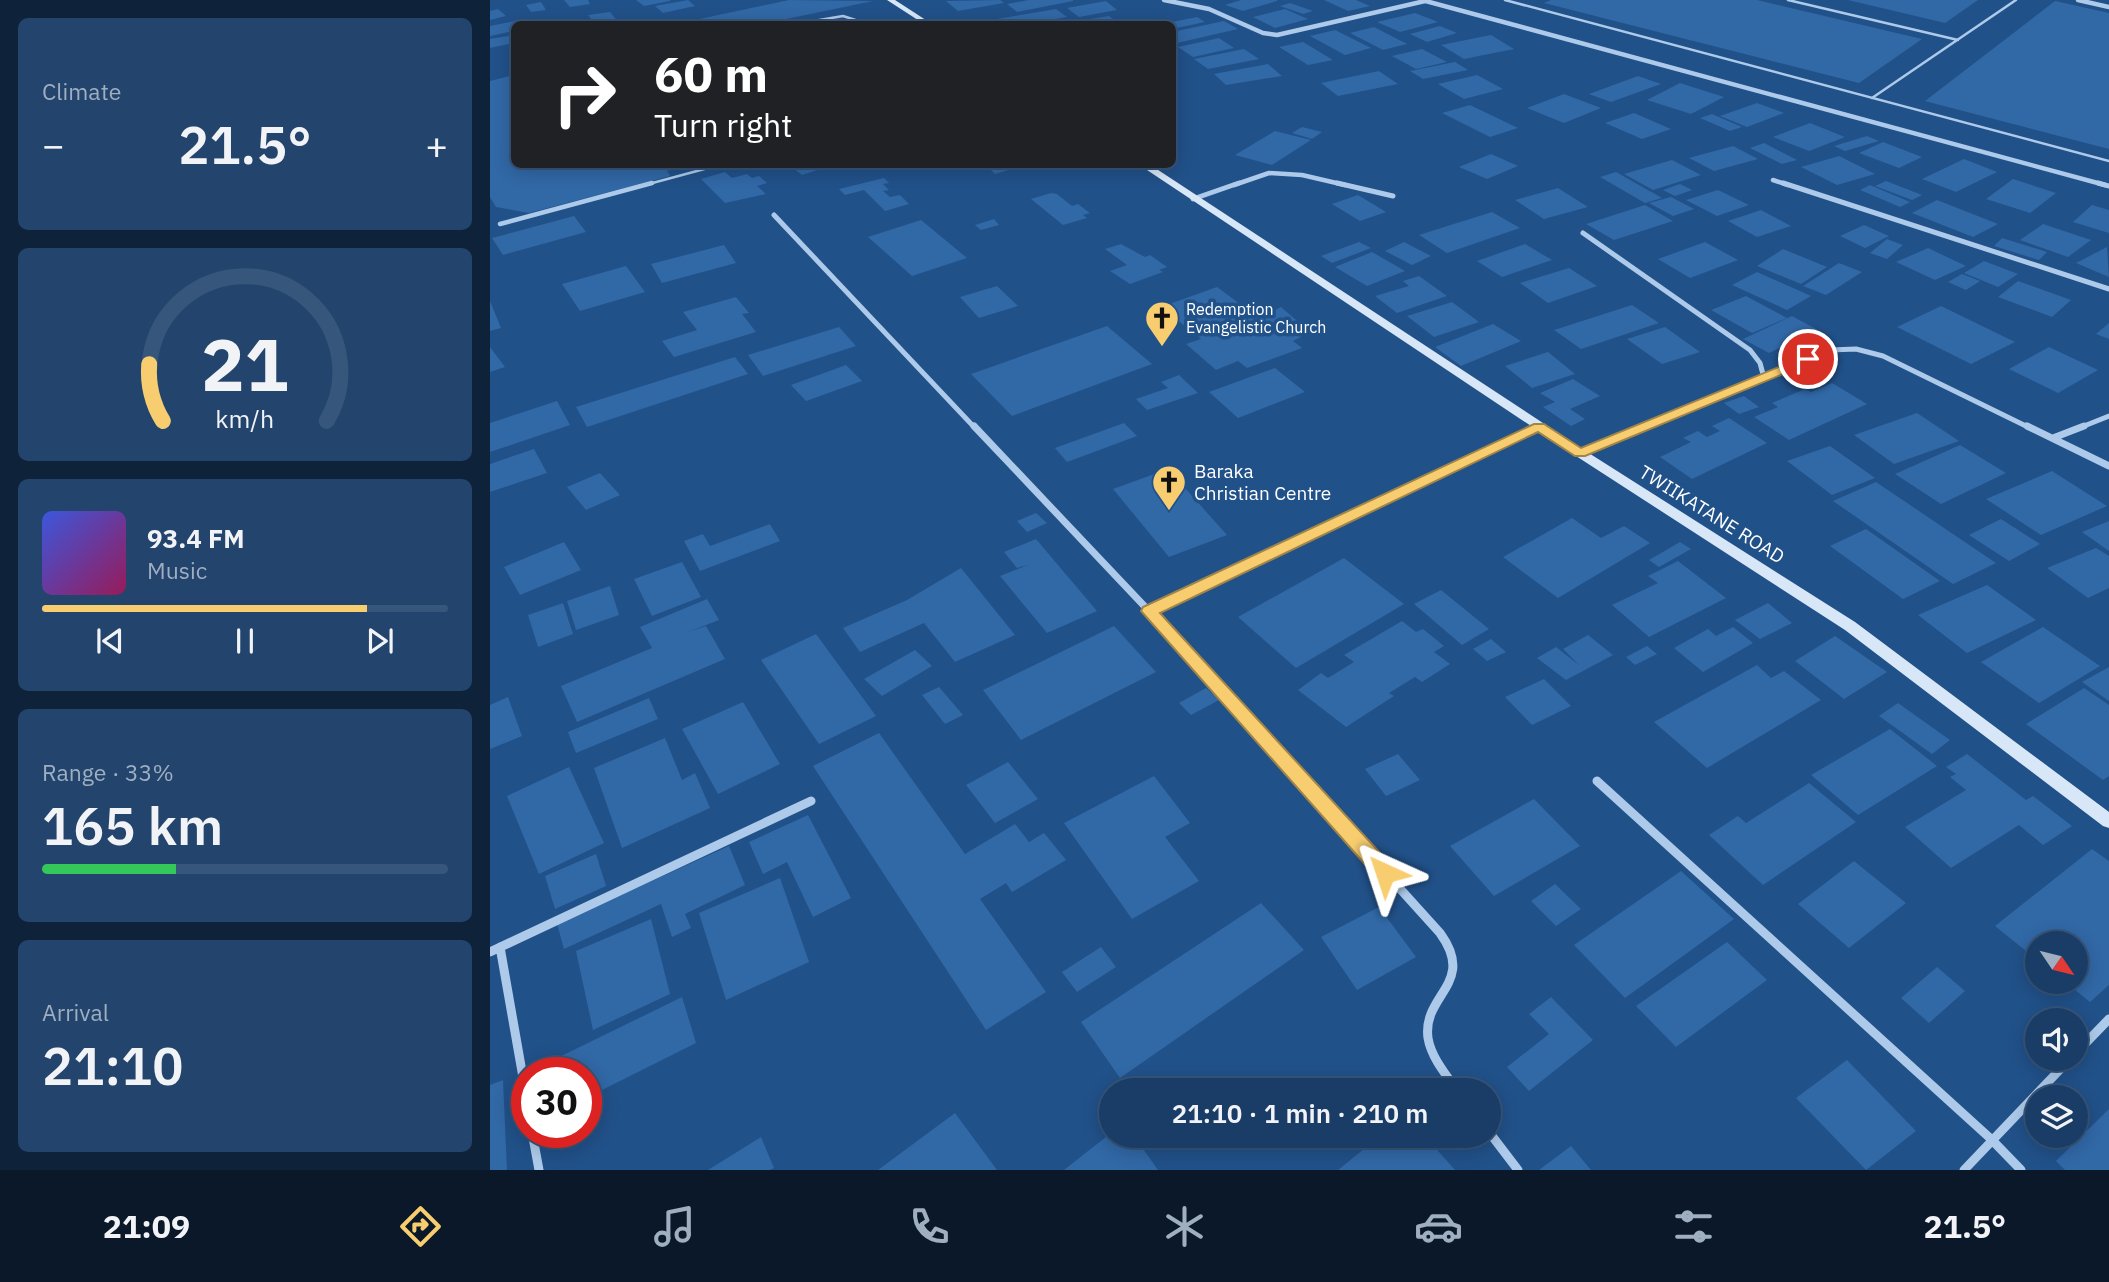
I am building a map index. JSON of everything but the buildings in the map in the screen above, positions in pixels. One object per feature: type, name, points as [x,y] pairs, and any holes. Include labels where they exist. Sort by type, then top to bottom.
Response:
[{"type":"main road","points":[[890,0],[923,21]]},
{"type":"main road","name":"TWIIKATANE ROAD","points":[[1148,168],[1539,427],[1850,626],[2109,821]]},
{"type":"street","points":[[1164,0],[1209,9],[1258,31],[1277,35],[1424,1],[2109,186]]},
{"type":"street","points":[[2078,0],[2109,6]]},
{"type":"street","points":[[1194,199],[1269,173],[1302,174],[1393,195]]},
{"type":"street","points":[[1773,180],[2109,289]]},
{"type":"street","points":[[774,215],[1149,611],[1440,933],[1454,953],[1452,974],[1427,1037],[1448,1078]]},
{"type":"street","points":[[1583,233],[1750,350],[1760,363],[1763,377]]},
{"type":"street","points":[[1580,453],[1830,350],[1856,349],[1884,356],[2109,466]]},
{"type":"street","points":[[2053,438],[2109,416]]},
{"type":"street","points":[[1149,611],[1539,427]]},
{"type":"street","points":[[1597,781],[1991,1139],[2021,1170]]},
{"type":"street","points":[[518,1057],[495,949],[811,801]]},
{"type":"street","points":[[2088,1041],[2109,1019]]},
{"type":"street","points":[[1964,1170],[2058,1071]]},
{"type":"street","points":[[535,1148],[539,1170]]},
{"type":"street","points":[[1501,1148],[1518,1170]]},
{"type":"lane","points":[[1505,0],[2109,161]]},
{"type":"lane","points":[[1788,0],[1958,40]]},
{"type":"lane","points":[[1872,98],[2016,0]]},
{"type":"lane","points":[[813,21],[841,16],[855,16],[863,21]]},
{"type":"lane","points":[[500,223],[708,168]]},
{"type":"place","name":"Redemption Evangelistic Church","points":[[1162,348]]},
{"type":"place","name":"Baraka Christian Centre","points":[[1169,512]]},
{"type":"route","points":[[1385,873],[1149,611],[1539,427],[1580,453],[1808,359]]}]
